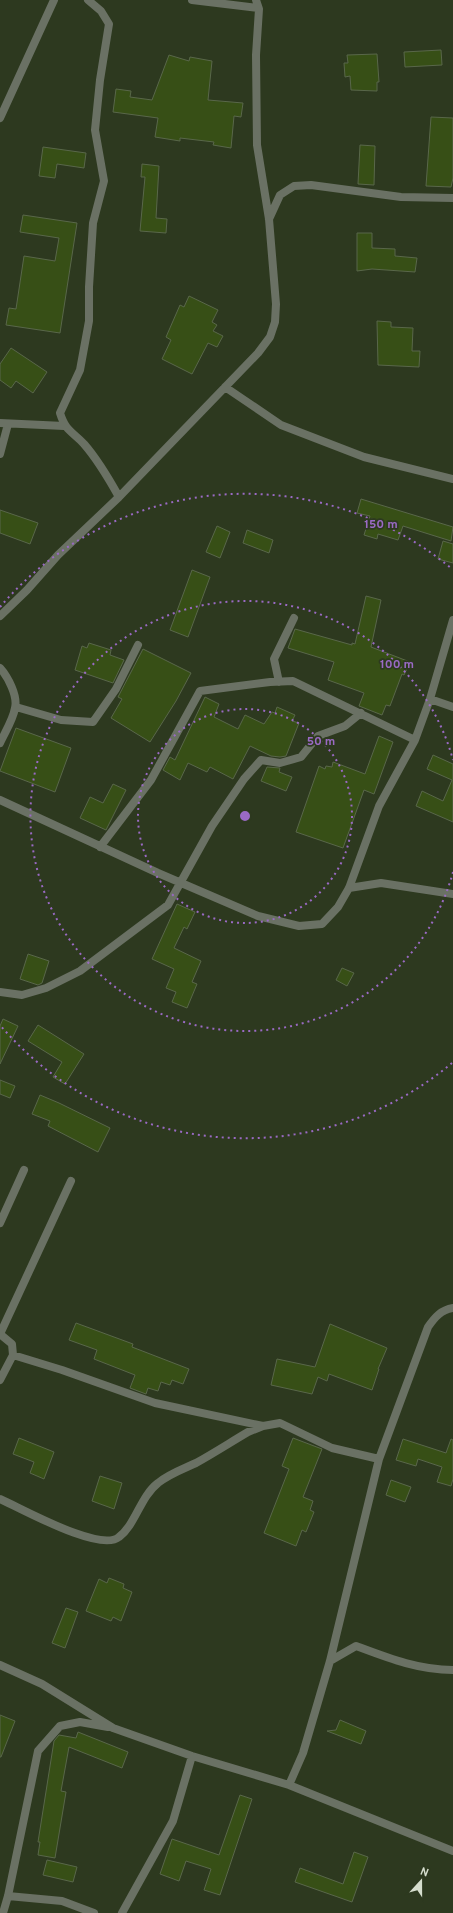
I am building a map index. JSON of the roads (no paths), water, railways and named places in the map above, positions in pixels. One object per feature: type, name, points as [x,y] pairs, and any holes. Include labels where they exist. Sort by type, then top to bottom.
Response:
[{"type":"street","points":[[0,118],[54,0]]},
{"type":"street","points":[[88,0],[101,11],[109,24],[100,80],[95,130],[104,181],[93,223],[89,287],[89,321],[80,370],[60,413],[64,426],[84,444],[104,472],[119,497]]},
{"type":"street","points":[[0,616],[27,590],[58,555],[119,497],[258,353],[270,337],[275,322],[276,304],[269,219],[258,145],[256,55],[257,4],[192,0]]},
{"type":"street","points":[[269,219],[280,195],[294,186],[311,185],[401,197],[453,198]]},
{"type":"street","points":[[225,387],[281,425],[364,457],[453,479]]},
{"type":"street","points":[[0,454],[4,424],[64,426]]},
{"type":"street","points":[[279,682],[274,659],[294,618]]},
{"type":"street","points":[[0,800],[100,847],[258,916],[299,926],[322,924],[338,906],[349,888],[379,806],[415,740],[430,699],[453,620]]},
{"type":"street","points":[[16,707],[61,720],[94,722],[116,689],[138,645]]},
{"type":"street","points":[[0,668],[7,675],[13,691],[16,707],[0,743]]},
{"type":"street","points":[[100,847],[151,780],[200,691],[279,682],[293,682],[415,740]]},
{"type":"street","points":[[430,699],[453,707]]},
{"type":"street","points":[[0,992],[22,995],[46,988],[80,970],[168,905],[216,820],[244,779],[261,760],[280,763],[301,757],[318,736],[345,726],[361,713]]},
{"type":"street","points":[[349,888],[381,883],[453,894]]},
{"type":"street","points":[[0,1223],[24,1170]]},
{"type":"street","points":[[0,1380],[13,1354],[12,1344],[0,1334],[71,1181]]},
{"type":"street","points":[[289,1785],[303,1753],[330,1661],[379,1459],[428,1327],[435,1316],[446,1309],[453,1308]]},
{"type":"street","points":[[13,1354],[155,1403],[263,1426]]},
{"type":"street","points":[[0,1499],[64,1530],[98,1539],[119,1538],[128,1526],[146,1494],[159,1482],[248,1432],[263,1426],[280,1423],[332,1448],[379,1459]]},
{"type":"street","points":[[330,1661],[356,1646],[401,1663],[439,1670],[453,1670]]},
{"type":"street","points":[[0,1665],[42,1684],[113,1728]]},
{"type":"street","points":[[3,1913],[8,1896],[38,1751],[60,1726],[80,1722],[113,1728],[192,1756],[289,1785],[453,1851]]},
{"type":"street","points":[[122,1913],[173,1821],[192,1756]]},
{"type":"street","points":[[8,1896],[62,1901],[94,1913]]}]
